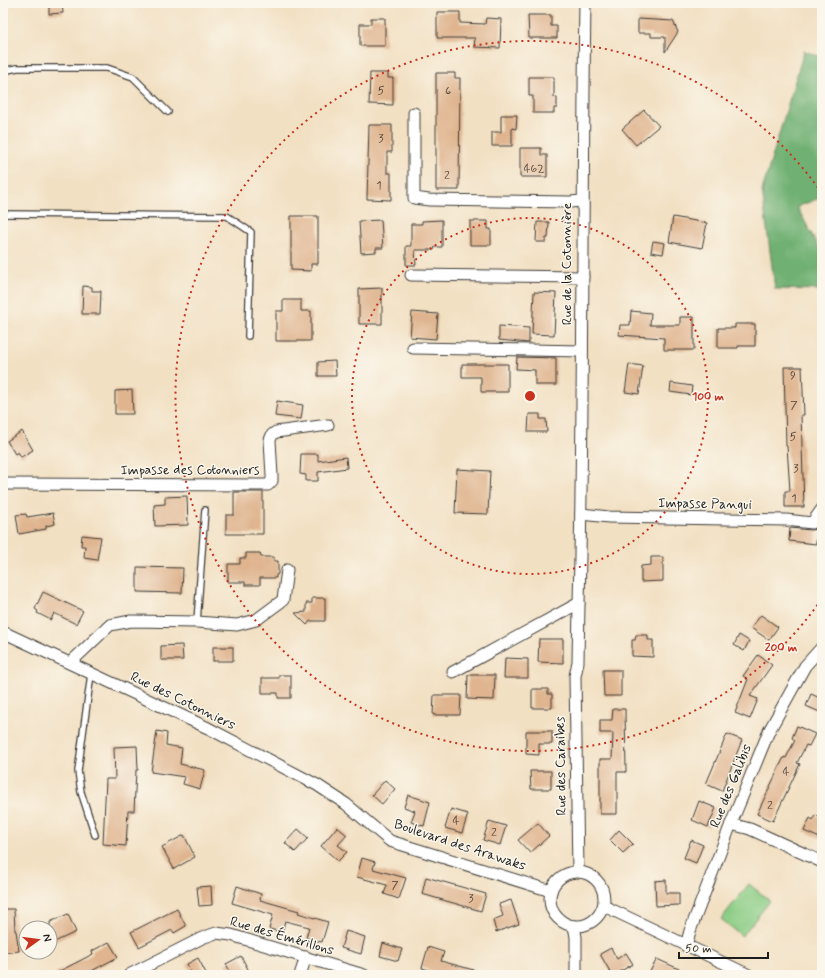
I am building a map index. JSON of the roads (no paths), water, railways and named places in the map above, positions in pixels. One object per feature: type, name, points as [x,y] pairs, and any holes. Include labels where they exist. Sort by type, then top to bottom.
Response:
[{"type":"street","name":"Rue de la Cotonnière","points":[[579,602],[585,3]]},
{"type":"street","points":[[414,113],[414,198],[429,200],[582,201]]},
{"type":"street","points":[[411,275],[583,277]]},
{"type":"street","points":[[412,348],[582,351]]},
{"type":"street","name":"Impasse des Cotonniers","points":[[3,484],[268,485],[272,481],[270,440],[272,435],[276,432],[328,426]]},
{"type":"street","name":"Impasse Pangui","points":[[581,519],[609,517],[786,520],[812,523],[822,510]]},
{"type":"street","points":[[70,663],[110,624],[131,621],[197,622],[237,625],[256,620],[283,600],[287,570]]},
{"type":"street","points":[[453,672],[579,602]]},
{"type":"street","name":"Rue des Caraibes","points":[[578,871],[575,676],[578,662],[579,602]]},
{"type":"street","name":"Rue des Cotonniers","points":[[3,632],[208,728],[317,785],[346,804]]},
{"type":"street","name":"Rue des Galibis","points":[[686,946],[690,931],[731,824],[769,732],[805,666],[822,647]]},
{"type":"street","name":"Boulevard des Arawaks","points":[[346,804],[390,841],[551,891]]},
{"type":"street","points":[[731,824],[750,829],[822,862]]},
{"type":"street","points":[[578,871],[588,873],[596,878],[602,887],[605,896],[604,906],[596,919],[582,926],[574,926],[565,924],[558,918],[552,910],[550,900],[551,891],[554,884],[564,874],[578,871]]},
{"type":"street","points":[[604,906],[748,975]]},
{"type":"street","points":[[574,926],[576,938],[576,975]]},
{"type":"street","name":"Rue des Émérillons","points":[[129,975],[202,938],[216,933],[231,935],[364,975]]},
{"type":"street","points":[[300,975],[306,957]]},
{"type":"lane","points":[[3,71],[17,68],[108,68],[133,77],[168,112]]},
{"type":"lane","points":[[3,214],[227,216],[251,232],[248,336]]},
{"type":"lane","points":[[197,622],[205,510]]},
{"type":"lane","points":[[92,674],[78,771],[81,792],[95,834]]}]
